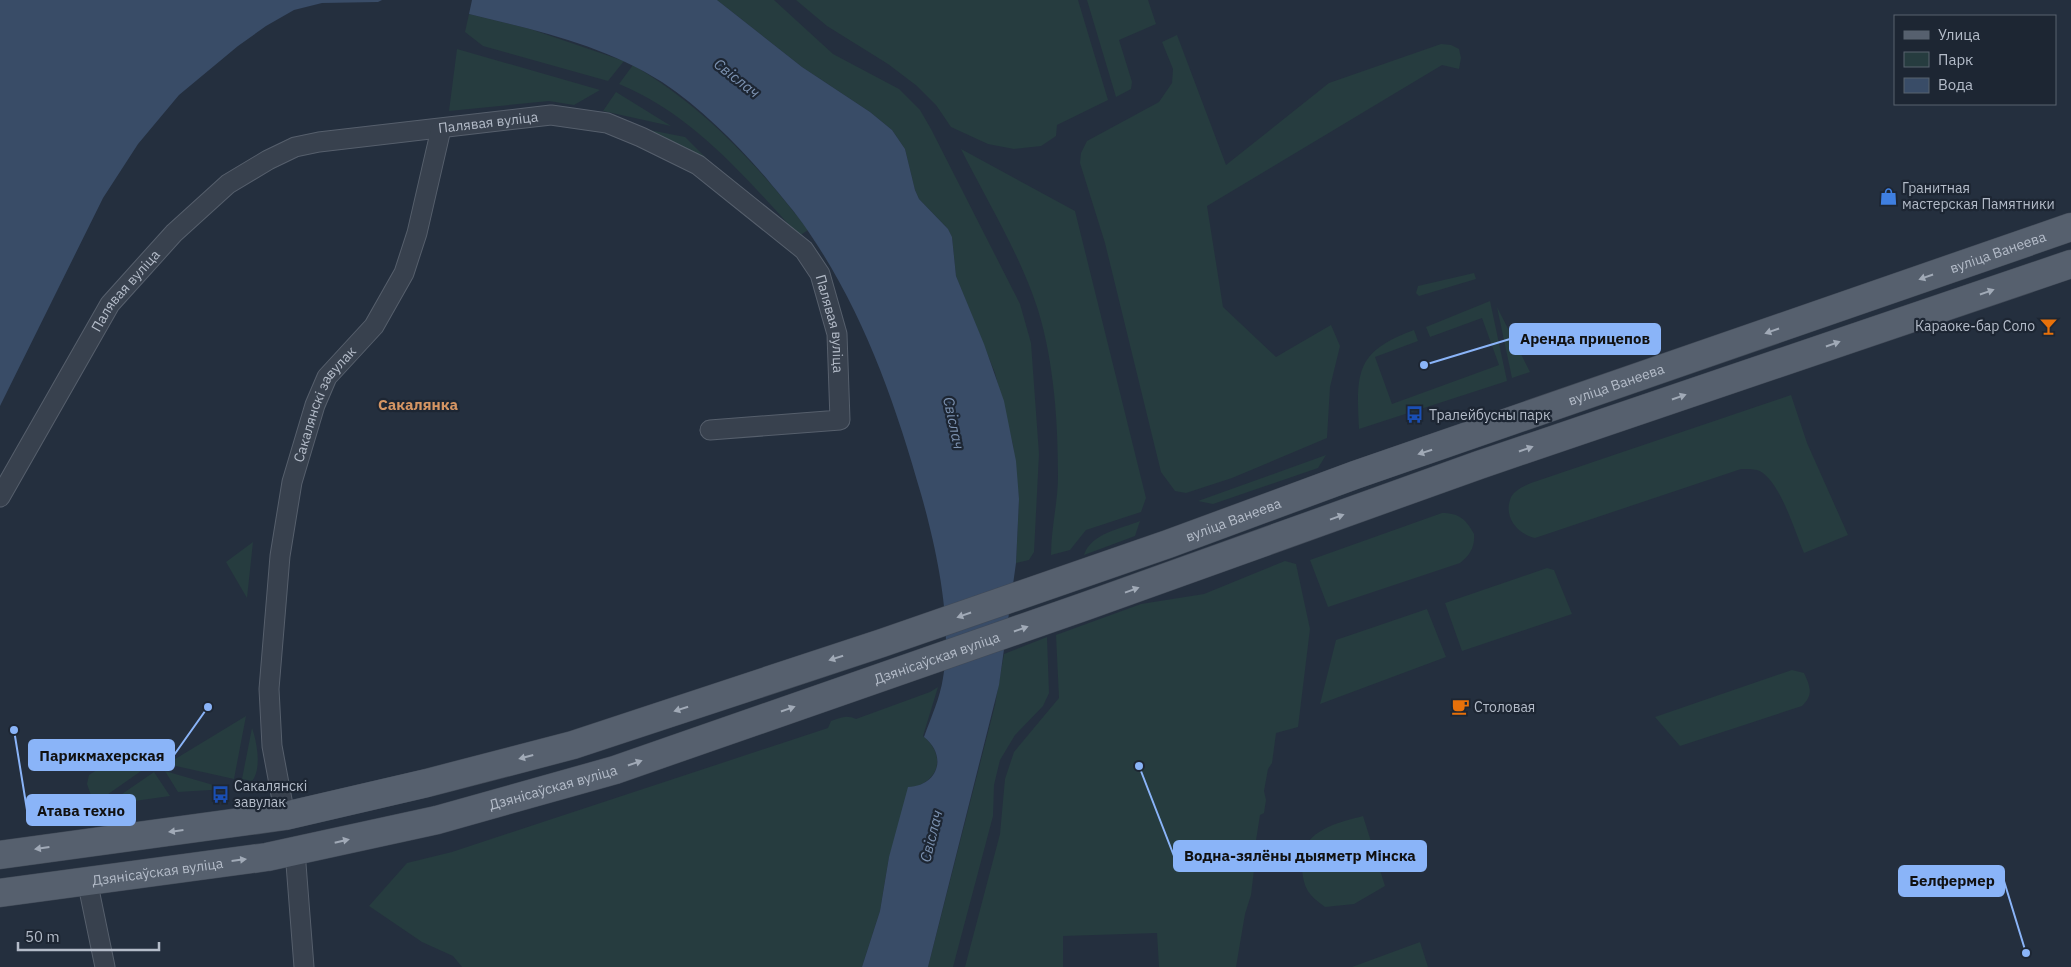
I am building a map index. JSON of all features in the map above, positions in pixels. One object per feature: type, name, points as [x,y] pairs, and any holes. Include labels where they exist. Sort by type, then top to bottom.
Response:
[{"type":"main road","name":"вуліца Ванеева","points":[[285,816],[428,783],[573,744],[882,643],[1168,544],[1355,475],[2071,227]]},
{"type":"main road","points":[[1480,465],[2071,264]]},
{"type":"main road","name":"Дзянісаўская вуліца","points":[[0,893],[295,851],[437,820],[616,770],[1086,606],[1480,465]]},
{"type":"main road","points":[[0,854],[285,816]]},
{"type":"main road","points":[[77,882],[81,863],[94,841]]},
{"type":"street","name":"Палявая вуліца","points":[[0,497],[110,304],[174,233],[228,184],[268,160],[295,148],[319,142],[440,130],[551,115],[607,124],[641,137],[698,165],[804,250],[820,274],[834,317],[837,334],[840,420],[710,430]]},
{"type":"street","name":"Сакалянскі завулак","points":[[285,816],[272,746],[269,689],[278,566],[292,482],[315,405],[327,377],[374,326],[404,273],[417,233],[440,130]]},
{"type":"street","points":[[1471,436],[1480,465]]},
{"type":"street","points":[[295,851],[304,967]]},
{"type":"street","points":[[77,882],[105,967]]},
{"type":"green space","points":[[717,0],[774,0],[833,54],[899,89],[920,110],[931,129],[1020,304],[1031,343],[1039,454],[1034,552],[1029,560],[1016,563],[1019,499],[1013,445],[995,373],[956,276],[952,237],[948,229],[919,199],[905,149],[892,130],[870,112],[802,67]]},
{"type":"green space","points":[[796,0],[1078,0],[1108,100],[1057,125],[1056,136],[1041,146],[1014,149],[988,144],[951,127],[936,105],[917,86],[888,64],[827,26]]},
{"type":"green space","points":[[1087,0],[1148,0],[1156,24],[1119,40],[1132,82],[1131,89],[1116,97]]},
{"type":"green space","points":[[469,14],[530,29],[624,61],[608,81],[483,46],[465,32]]},
{"type":"green space","points":[[1177,35],[1226,165],[1329,83],[1441,44],[1451,45],[1459,49],[1461,58],[1459,69],[1442,65],[1207,206],[1223,307],[1276,357],[1331,325],[1340,346],[1330,387],[1327,438],[1232,478],[1186,493],[1175,491],[1161,472],[1105,243],[1080,163],[1081,153],[1087,141],[1159,102],[1172,83],[1173,69],[1162,42]]},
{"type":"green space","points":[[457,49],[600,90],[574,105],[549,101],[449,111]]},
{"type":"green space","points":[[633,65],[683,99],[728,139],[770,183],[808,230],[799,236],[739,171],[695,130],[646,97],[619,84]]},
{"type":"green space","points":[[616,92],[671,126],[603,111]]},
{"type":"green space","points":[[634,127],[685,137],[728,180]]},
{"type":"green space","points":[[961,149],[1075,211],[1146,498],[1141,512],[1086,530],[1070,550],[1051,555],[1058,486],[1058,455],[1054,392],[1048,350],[1031,289],[1003,228]]},
{"type":"green space","points":[[1474,273],[1476,279],[1419,296],[1416,293],[1418,286]]},
{"type":"green space","points":[[1490,301],[1507,381],[1359,429],[1358,392],[1364,366],[1370,356],[1381,346],[1395,338],[1414,330],[1418,341],[1375,357],[1392,404],[1499,365],[1482,318],[1430,337],[1426,327]]},
{"type":"green space","points":[[1497,307],[1530,372],[1512,378]]},
{"type":"green space","points":[[1791,395],[1807,443],[1848,535],[1804,553],[1785,506],[1772,483],[1757,470],[1749,469],[1741,469],[1535,538],[1523,533],[1511,519],[1509,507],[1511,497],[1528,484]]},
{"type":"green space","points":[[1326,455],[1318,468],[1213,504],[1198,501]]},
{"type":"green space","points":[[1442,513],[1453,514],[1461,518],[1468,524],[1474,534],[1474,543],[1471,550],[1460,563],[1328,607],[1310,560]]},
{"type":"green space","points":[[1140,521],[1135,536],[1084,555],[1093,542],[1100,537]]},
{"type":"green space","points":[[253,542],[247,598],[226,562]]},
{"type":"green space","points":[[1285,561],[1296,564],[1310,629],[1298,727],[1276,733],[1272,763],[1268,769],[1264,791],[1266,800],[1264,813],[1260,815],[1252,866],[1254,870],[1251,895],[1245,914],[1236,967],[1159,967],[1157,933],[1063,936],[1063,967],[965,967],[1000,834],[1005,779],[1014,752],[1059,698],[1056,635],[1141,604],[1204,594]]},
{"type":"green space","points":[[1547,568],[1554,570],[1572,614],[1462,651],[1445,603]]},
{"type":"green space","points":[[1427,609],[1446,657],[1320,704],[1336,640]]},
{"type":"green space","points":[[1047,637],[1049,693],[1043,706],[1015,735],[1000,760],[994,785],[993,816],[953,967],[928,967],[995,705],[1004,654]]},
{"type":"green space","points":[[1792,670],[1804,673],[1809,686],[1808,698],[1802,706],[1680,746],[1655,717]]},
{"type":"green space","points":[[938,687],[923,736],[934,750],[937,764],[931,778],[915,787],[889,857],[880,911],[862,967],[462,967],[453,956],[422,942],[369,906],[407,863],[452,852],[828,728],[831,721],[840,718],[849,717],[856,719],[930,692]]},
{"type":"green space","points":[[246,716],[234,779],[167,764]]},
{"type":"green space","points":[[252,728],[256,741],[258,763],[252,781],[242,779]]},
{"type":"green space","points":[[136,750],[151,764],[94,804],[87,784],[89,775],[103,766],[113,768]]},
{"type":"green space","points":[[165,771],[227,789],[178,792]]},
{"type":"green space","points":[[154,772],[170,796],[106,805]]},
{"type":"green space","points":[[1363,816],[1385,886],[1354,904],[1325,907],[1311,895],[1306,887],[1302,869],[1302,854],[1306,845],[1319,832],[1336,824]]},
{"type":"green space","points":[[1420,942],[1428,967],[1352,967]]},
{"type":"water","points":[[0,0],[382,0],[378,2],[322,3],[294,10],[266,26],[238,46],[179,95],[138,144],[103,198],[0,406]]},
{"type":"water","name":"Свіслач","points":[[472,0],[717,0],[802,67],[870,112],[892,130],[905,149],[919,199],[948,229],[952,237],[956,276],[984,344],[1004,401],[1016,461],[1019,499],[1016,563],[999,685],[928,967],[862,967],[880,911],[889,857],[908,787],[927,781],[933,776],[936,769],[936,753],[924,737],[942,685],[946,656],[946,634],[937,561],[921,494],[888,391],[861,325],[828,261],[798,218],[743,152],[690,103],[662,82],[640,69],[593,48],[519,26],[469,14]]},
{"type":"place","name":"Гранитная мастерская Памятники","points":[[1888,196]]},
{"type":"place","name":"Караоке-бар Соло","points":[[2049,326]]},
{"type":"place","name":"Аренда прицепов","points":[[1424,365]]},
{"type":"place","name":"Тралейбусны парк","points":[[1415,415]]},
{"type":"place","name":"Парикмахерская","points":[[208,707]]},
{"type":"place","name":"Столовая","points":[[1460,707]]},
{"type":"place","name":"Атава техно","points":[[14,730]]},
{"type":"place","name":"Водна-зялёны дыяметр Мінска","points":[[1139,766]]},
{"type":"place","name":"Сакалянскі завулак","points":[[220,794]]},
{"type":"place","name":"Белфермер","points":[[2026,953]]},
{"type":"district","name":"Сакалянка","points":[[418,404]]}]
